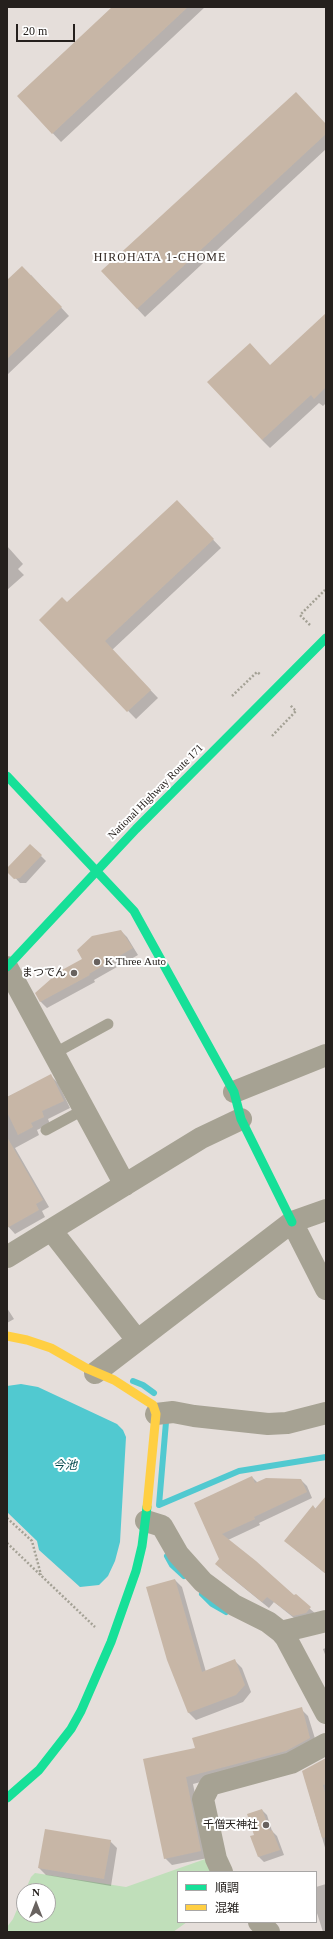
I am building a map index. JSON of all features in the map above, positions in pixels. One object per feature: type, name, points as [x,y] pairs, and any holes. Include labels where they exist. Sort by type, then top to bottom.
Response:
[{"type":"main road","name":"National Highway Route 171","points":[[7,967],[62,910],[97,870],[326,638]]},
{"type":"main road","points":[[7,776],[134,911],[234,1092],[241,1119],[292,1222]]},
{"type":"main road","points":[[7,1336],[28,1340],[51,1348],[95,1373],[114,1380],[134,1391],[153,1405],[156,1414],[146,1521],[136,1572],[111,1642],[81,1711],[68,1734],[39,1770],[7,1798]]},
{"type":"street","points":[[7,967],[55,1053],[83,1110],[125,1185]]},
{"type":"street","points":[[234,1092],[326,1055]]},
{"type":"street","points":[[7,1257],[201,1138],[241,1119]]},
{"type":"street","points":[[95,1373],[292,1222],[326,1210]]},
{"type":"street","points":[[292,1222],[326,1289]]},
{"type":"street","points":[[51,1230],[138,1340]]},
{"type":"street","points":[[156,1414],[173,1412],[201,1417],[268,1424],[287,1423],[326,1413]]},
{"type":"street","points":[[146,1521],[162,1526],[178,1554],[203,1582],[234,1605],[268,1622],[281,1632],[286,1638],[326,1714]]},
{"type":"street","points":[[281,1632],[326,1621]]},
{"type":"street","points":[[222,1871],[216,1858],[203,1799],[210,1785],[291,1763],[326,1744]]},
{"type":"street","points":[[260,1923],[269,1932]]},
{"type":"lane","points":[[55,1053],[108,1024]]},
{"type":"lane","points":[[46,1130],[83,1110]]},
{"type":"path","points":[[300,615],[325,590]]},
{"type":"path","points":[[232,696],[257,672]]},
{"type":"path","points":[[272,736],[296,711]]},
{"type":"path","points":[[7,1518],[32,1541],[42,1576]]},
{"type":"path","points":[[7,1543],[111,1642]]},
{"type":"green space","points":[[208,1858],[213,1871],[177,1871],[177,1923],[186,1923],[173,1932],[7,1932],[7,1927],[16,1912],[16,1923],[56,1923],[56,1883],[28,1883],[35,1873],[126,1887]]},
{"type":"water","name":"今池","points":[[21,1384],[38,1387],[117,1424],[123,1430],[126,1437],[120,1542],[115,1561],[108,1576],[99,1585],[80,1587],[39,1550],[37,1541],[7,1512],[7,1386]]},
{"type":"building","points":[[112,7],[188,7],[52,134],[17,96]]},
{"type":"building","points":[[296,92],[326,124],[326,134],[137,309],[101,271]]},
{"type":"building","points":[[22,266],[62,307],[7,359],[7,280]]},
{"type":"building","points":[[326,313],[326,387],[314,399],[311,395],[262,440],[207,382],[250,343],[270,365]]},
{"type":"building","points":[[177,500],[214,539],[105,641],[151,690],[127,712],[39,620],[62,597],[67,602]]},
{"type":"building","points":[[30,844],[42,855],[20,878],[14,879],[7,872],[7,868]]},
{"type":"building","points":[[121,930],[133,948],[89,974],[90,975],[40,1002],[35,993],[52,978],[51,976],[82,959],[77,950],[92,936]]},
{"type":"building","points":[[51,1074],[64,1101],[42,1111],[44,1117],[31,1123],[33,1127],[18,1135],[7,1112],[7,1097]]},
{"type":"building","points":[[7,1137],[43,1200],[36,1204],[39,1210],[7,1228]]},
{"type":"building","points":[[252,1476],[255,1483],[266,1478],[301,1479],[307,1492],[222,1534],[256,1561],[294,1595],[296,1594],[311,1607],[306,1613],[293,1616],[267,1597],[262,1602],[215,1564],[219,1559],[194,1503]]},
{"type":"building","points":[[326,1496],[326,1574],[284,1541],[313,1505],[315,1509]]},
{"type":"building","points":[[175,1579],[202,1672],[235,1659],[245,1685],[236,1695],[188,1713],[167,1660],[146,1587]]},
{"type":"building","points":[[302,1707],[310,1738],[286,1751],[186,1777],[201,1851],[164,1859],[143,1759],[195,1748],[192,1738]]},
{"type":"building","points":[[326,1758],[326,1784],[323,1785],[326,1796],[326,1837],[322,1838],[302,1771]]},
{"type":"building","points":[[262,1809],[270,1831],[272,1830],[280,1850],[258,1857],[250,1836],[254,1835],[247,1814]]},
{"type":"building","points":[[45,1829],[111,1840],[104,1879],[38,1868]]},
{"type":"waterway","points":[[133,1381],[143,1385],[154,1393]]},
{"type":"waterway","points":[[166,1422],[159,1505],[239,1471],[326,1457]]},
{"type":"waterway","points":[[167,1556],[172,1565],[184,1576]]},
{"type":"waterway","points":[[202,1594],[212,1604],[226,1612]]},
{"type":"traffic: fast","points":[[7,967],[136,829],[326,638]]},
{"type":"traffic: fast","points":[[7,776],[134,911],[234,1092],[241,1119],[292,1222]]},
{"type":"traffic: fast","points":[[7,1798],[39,1770],[71,1729],[81,1711],[111,1642],[136,1571],[142,1546],[147,1507]]},
{"type":"traffic: slow","points":[[7,1336],[27,1340],[51,1348],[86,1368],[114,1380],[153,1405],[156,1414],[147,1507]]},
{"type":"place","name":"K Three Auto","points":[[97,962]]},
{"type":"place","name":"まつでん","points":[[74,973]]},
{"type":"place","name":"千僧天神社","points":[[266,1825]]},
{"type":"district","name":"HIROHATA 1-CHOME","points":[[160,258]]}]
